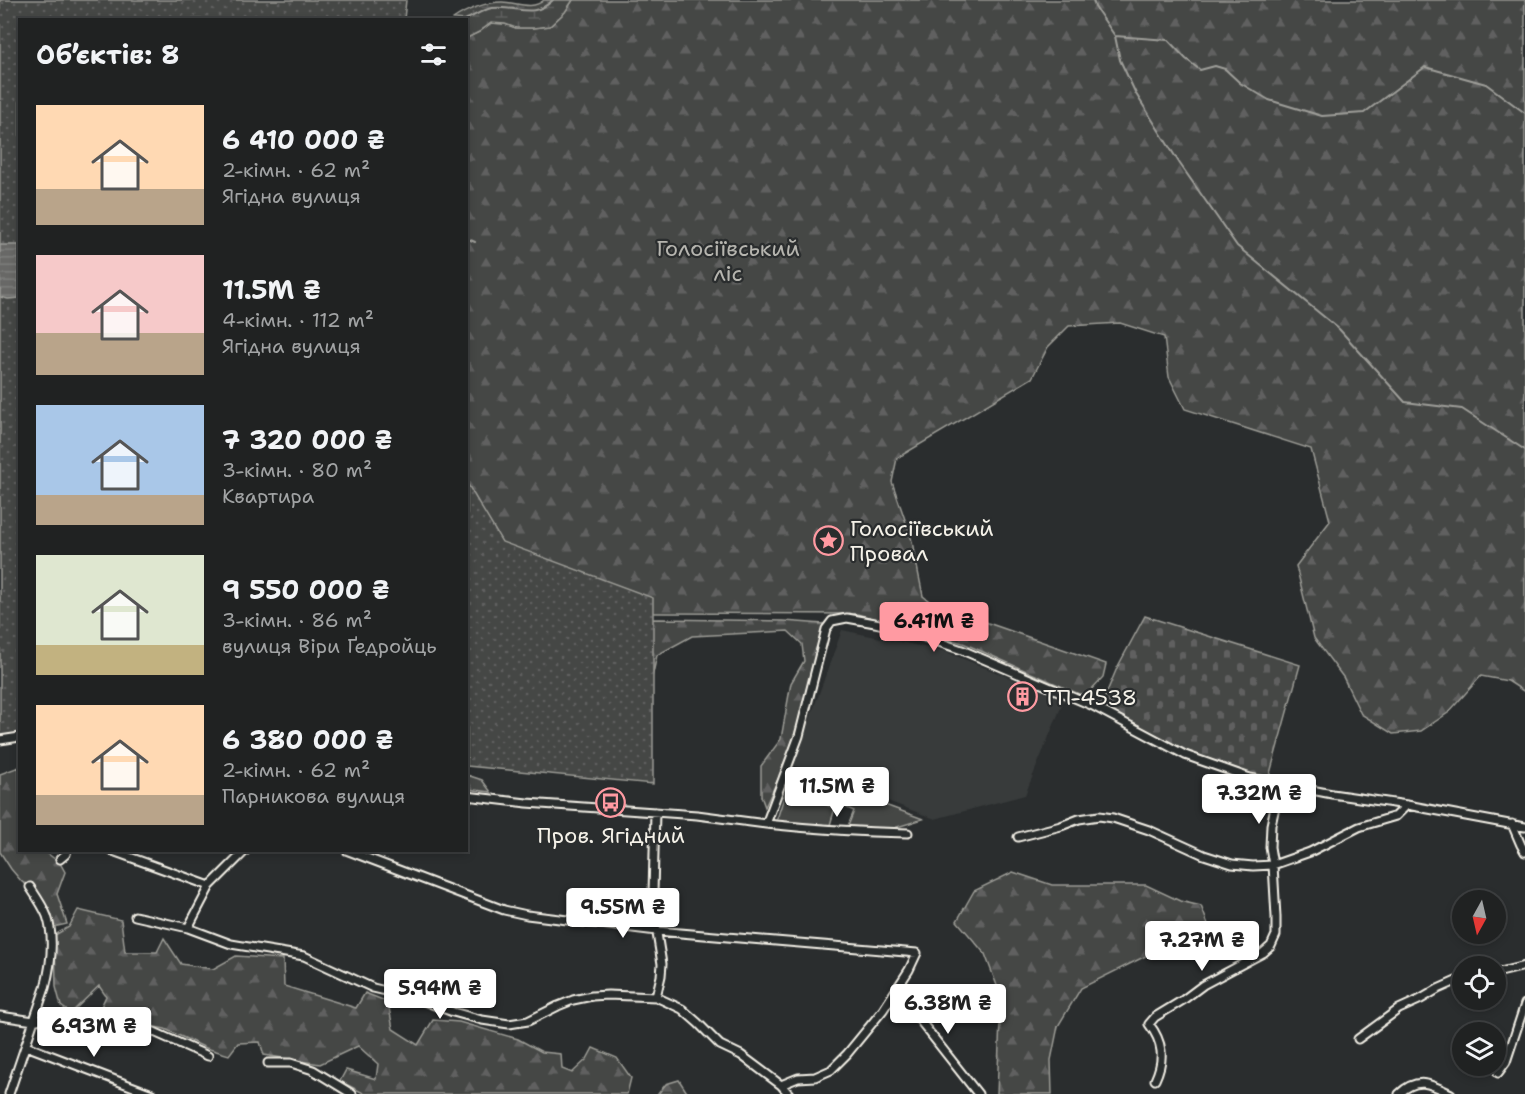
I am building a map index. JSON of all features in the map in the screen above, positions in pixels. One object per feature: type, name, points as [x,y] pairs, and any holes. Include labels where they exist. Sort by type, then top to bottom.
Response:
[{"type":"street","points":[[766,824],[799,736],[826,629],[832,621],[847,618],[875,622],[962,650],[1091,705],[1185,756],[1250,778],[1525,827]]},
{"type":"street","points":[[0,740],[18,737]]},
{"type":"street","points":[[1155,1080],[1160,1072],[1162,1049],[1149,1024],[1155,1017],[1203,985],[1263,953],[1271,946],[1276,935],[1270,847],[1271,825],[1280,784]]},
{"type":"street","points":[[468,796],[697,815],[824,830],[908,833]]},
{"type":"street","points":[[1018,837],[1079,819],[1099,816],[1113,818],[1149,830],[1204,855],[1232,864],[1273,865],[1310,852],[1359,826],[1396,816],[1407,805]]},
{"type":"street","points":[[655,812],[653,893],[662,964],[656,996]]},
{"type":"street","points":[[1512,824],[1525,852]]},
{"type":"street","points":[[60,859],[66,852]]},
{"type":"street","points":[[116,852],[210,886]]},
{"type":"street","points":[[188,928],[210,886],[244,852]]},
{"type":"street","points":[[351,852],[504,910],[527,915],[657,931],[916,953],[909,970],[883,1010],[831,1070],[815,1077],[798,1078],[781,1086]]},
{"type":"street","points":[[9,1094],[50,970],[51,934],[47,916],[30,887]]},
{"type":"street","points":[[135,916],[188,928],[231,944],[304,956],[373,988],[416,998],[482,1020],[509,1024],[528,1021],[573,1000],[592,996],[656,996],[682,1009],[720,1045],[741,1055],[789,1094]]},
{"type":"street","points":[[1506,971],[1525,966]]},
{"type":"street","points":[[1358,1039],[1399,1009],[1452,983]]},
{"type":"street","points":[[896,990],[978,1094]]},
{"type":"street","points":[[1506,1062],[1525,1004]]},
{"type":"street","points":[[0,1016],[34,1021],[41,1019],[90,1026],[141,1029],[154,1032],[208,1056]]},
{"type":"street","points":[[26,1046],[152,1094]]},
{"type":"street","points":[[268,1063],[291,1063],[313,1070],[352,1094]]},
{"type":"street","points":[[1398,1094],[1405,1088],[1421,1083],[1428,1083],[1451,1094]]},
{"type":"shaded area","points":[[0,245],[18,245],[18,298],[0,297]]},
{"type":"shaded area","points":[[842,630],[944,651],[1064,700],[1025,795],[935,819],[793,765]]},
{"type":"green space","points":[[0,0],[406,0],[404,18],[18,18],[18,733],[0,736]]},
{"type":"green space","points":[[544,0],[573,0],[565,12],[550,26],[516,28],[491,23],[468,38],[468,18],[455,18],[489,3],[534,5]]},
{"type":"green space","name":"Голосіївський ліс","points":[[573,0],[1525,0],[1525,692],[1508,681],[1481,676],[1448,713],[1421,731],[1393,734],[1361,714],[1343,677],[1314,638],[1296,566],[1330,521],[1311,449],[1185,409],[1169,377],[1164,337],[1120,323],[1069,326],[1048,347],[1032,378],[897,458],[892,482],[911,537],[923,596],[933,604],[1106,664],[1103,677],[1087,694],[1079,694],[963,643],[857,614],[468,612],[468,37],[491,23],[516,28],[550,26],[565,12]]},
{"type":"green space","points":[[468,485],[502,542],[653,598],[653,784],[468,766]]},
{"type":"green space","points":[[1145,616],[1300,665],[1269,777],[1251,775],[1187,751],[1101,706],[1117,668]]},
{"type":"green space","points":[[660,619],[784,621],[823,624],[821,643],[798,723],[785,764],[765,807],[761,796],[761,766],[781,739],[791,683],[804,661],[802,644],[788,631],[692,636],[657,655],[646,706],[468,621]]},
{"type":"green space","points":[[18,767],[18,852],[45,852],[60,863],[65,872],[57,894],[67,924],[49,928],[30,887],[22,882],[0,852],[0,774]]},
{"type":"green space","points":[[468,775],[482,780],[491,792],[468,789]]},
{"type":"green space","points":[[786,791],[835,808],[830,825],[776,822]]},
{"type":"green space","points":[[851,797],[866,798],[923,819],[894,828],[859,829],[848,826],[854,811],[843,806],[843,802]]},
{"type":"green space","points":[[1013,872],[1052,885],[1146,885],[1180,901],[1201,906],[1209,927],[1081,988],[1058,1026],[1051,1060],[1052,1094],[997,1094],[1001,996],[985,954],[957,921],[974,891]]},
{"type":"green space","points":[[78,910],[121,920],[125,952],[157,952],[164,938],[181,964],[213,969],[236,956],[283,959],[284,986],[356,1008],[365,993],[388,1002],[393,1029],[418,1045],[433,1020],[459,1022],[518,1039],[542,1052],[561,1054],[562,1069],[572,1073],[587,1059],[593,1048],[617,1058],[631,1078],[627,1094],[365,1094],[340,1081],[346,1070],[376,1079],[378,1064],[358,1046],[320,1064],[264,1055],[260,1042],[238,1043],[229,1055],[206,1048],[165,1029],[95,1020],[106,996],[99,986],[71,1013],[61,1006],[56,987],[55,935],[69,927]]},
{"type":"green space","points":[[679,1080],[688,1094],[658,1094],[666,1084]]},
{"type":"waterway","points":[[468,18],[489,9],[531,11],[553,0]]},
{"type":"waterway","points":[[1093,0],[1095,7],[1115,36],[1120,60],[1136,94],[1180,164],[1237,246],[1339,329],[1405,402],[1462,409],[1525,450]]},
{"type":"waterway","points":[[1115,36],[1168,40],[1200,70],[1215,66],[1225,69],[1240,83],[1269,100],[1322,116],[1364,113],[1425,67],[1486,84],[1525,113]]},
{"type":"waterway","points":[[468,239],[475,242]]},
{"type":"place","name":"Голосіївський Провал","points":[[829,541]]},
{"type":"place","name":"ТП-4538","points":[[1022,697]]},
{"type":"place","name":"Пров. Ягідний","points":[[611,803]]}]
